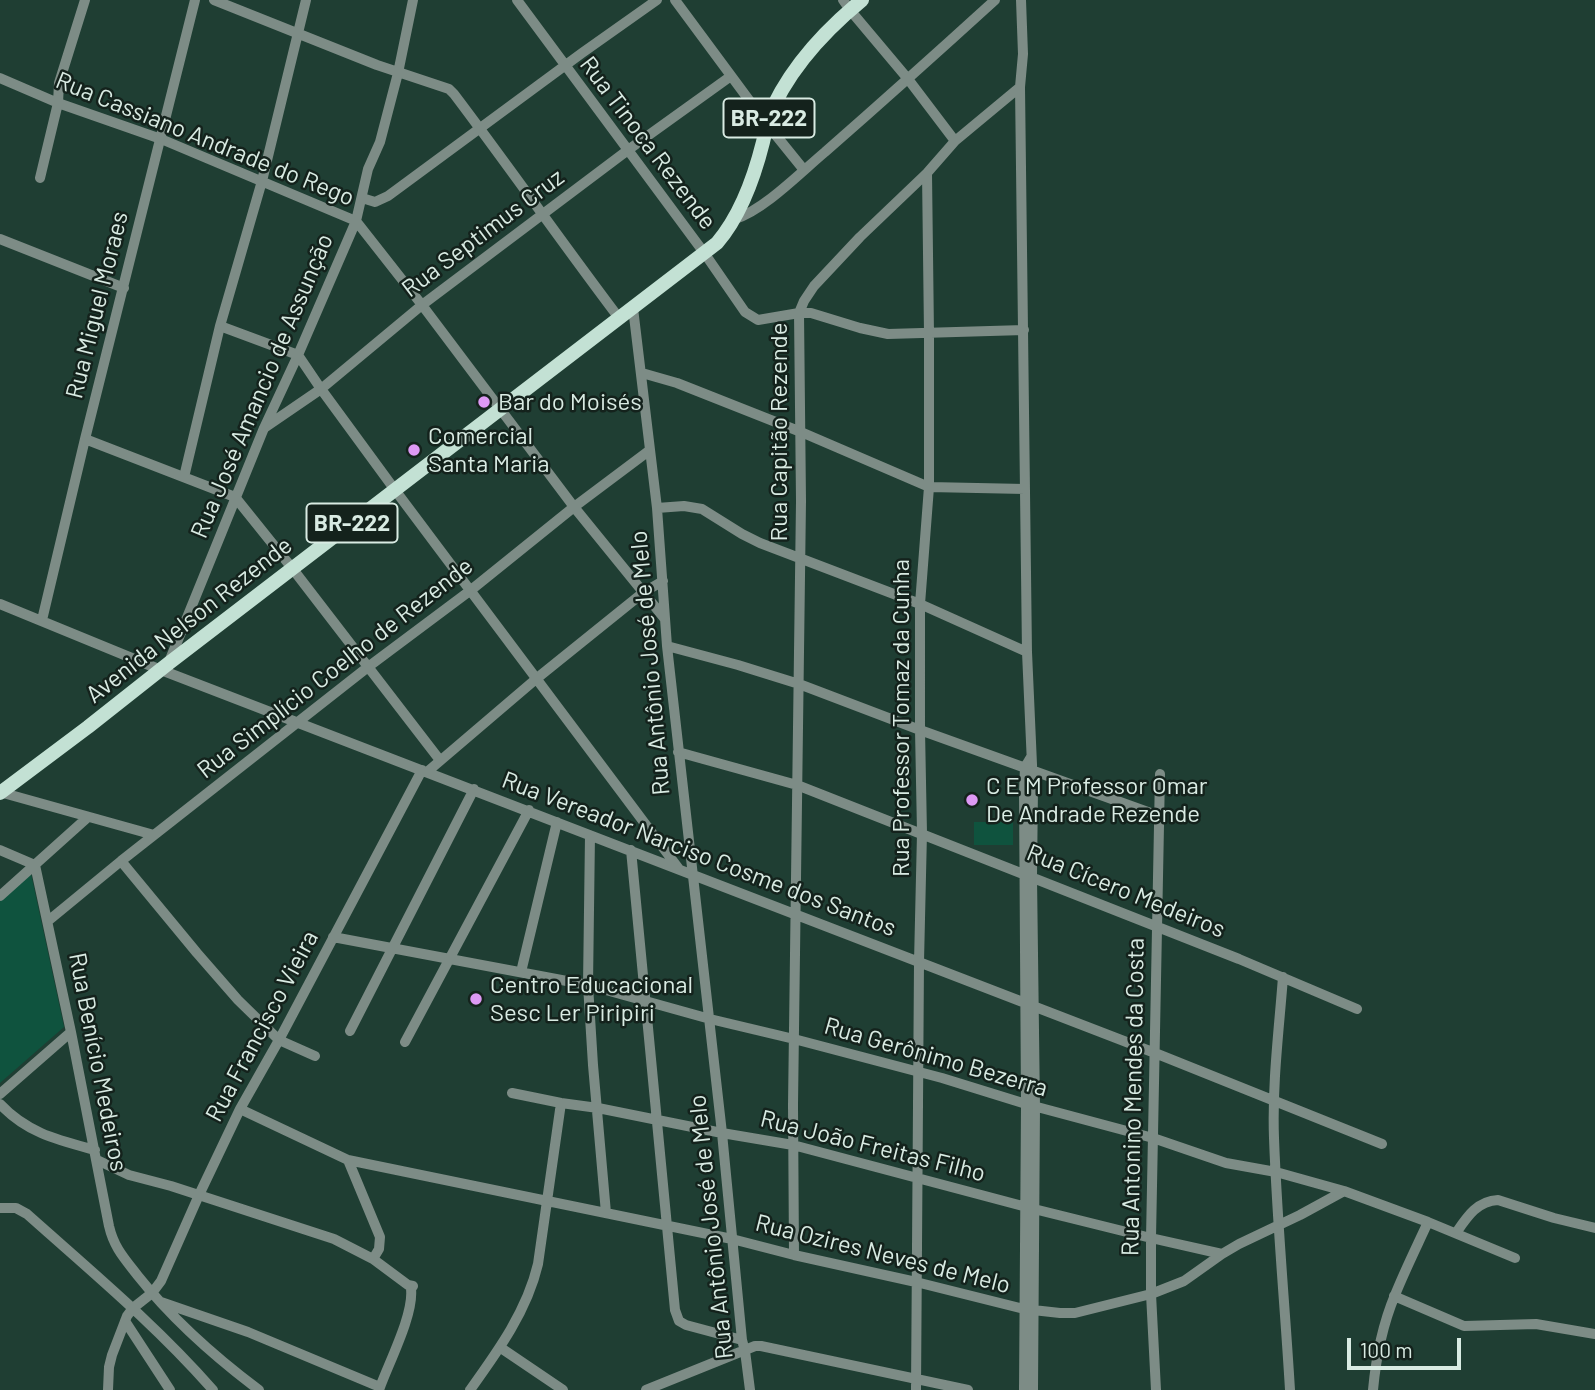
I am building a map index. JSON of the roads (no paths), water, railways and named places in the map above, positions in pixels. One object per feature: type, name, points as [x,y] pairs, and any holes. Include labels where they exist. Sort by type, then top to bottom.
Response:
[{"type":"main road","name":"BR-222","points":[[705,254],[735,219],[764,141],[766,123],[780,94],[810,49],[846,5],[862,0]]},
{"type":"main road","name":"Avenida Nelson Rezende","points":[[0,792],[705,254]]},
{"type":"street","points":[[40,178],[58,103],[59,83],[85,0]]},
{"type":"street","name":"Rua Miguel Moraes","points":[[42,620],[195,0]]},
{"type":"street","points":[[214,0],[397,73],[449,89],[619,318]]},
{"type":"street","points":[[184,477],[220,326],[262,181],[306,0]]},
{"type":"street","name":"Rua José Amancio de Assunção","points":[[165,666],[264,428],[356,221],[368,169],[380,142],[413,0]]},
{"type":"street","name":"Rua Tinoca Rezende","points":[[517,0],[745,312],[758,320],[799,313]]},
{"type":"street","points":[[362,198],[373,202],[380,201],[657,0]]},
{"type":"street","points":[[675,0],[804,170]]},
{"type":"street","points":[[735,219],[759,208],[995,0]]},
{"type":"street","points":[[1024,0],[1020,87],[1030,765],[1024,793],[1028,876],[1031,1106],[1029,1310],[1033,1390]]},
{"type":"street","points":[[846,5],[955,141]]},
{"type":"street","name":"Rua Septimus Cruz","points":[[264,428],[321,389],[422,305],[731,76]]},
{"type":"street","name":"Rua Cassiano Andrade do Rego","points":[[0,78],[58,103],[161,139],[356,221],[574,507],[665,619]]},
{"type":"street","name":"Rua Capitão Rezende","points":[[794,1255],[795,915],[801,559],[799,313],[807,295],[861,235],[927,173],[955,141],[1020,87]]},
{"type":"street","name":"Rua Professor Tomaz da Cunha","points":[[916,1384],[922,833],[920,604],[929,487],[927,173]]},
{"type":"street","points":[[2,239],[124,288]]},
{"type":"street","name":"Rua Antônio José de Melo","points":[[633,308],[657,508],[678,752],[750,1390]]},
{"type":"street","points":[[799,313],[819,314],[888,334],[1024,330]]},
{"type":"street","points":[[220,326],[298,355],[395,490],[679,869]]},
{"type":"street","points":[[642,373],[677,383],[801,432],[929,487],[1025,489]]},
{"type":"street","points":[[85,439],[235,497],[439,759]]},
{"type":"street","name":"Rua Simplício Coelho de Rezende","points":[[48,921],[368,667],[650,450]]},
{"type":"street","points":[[657,508],[684,506],[702,509],[742,534],[920,604],[1027,652]]},
{"type":"street","name":"Rua Francisco Vieira","points":[[137,1305],[155,1297],[240,1109],[424,771],[644,592],[663,582]]},
{"type":"street","name":"Rua Vereador Narciso Cosme dos Santos","points":[[0,604],[165,666],[298,722],[1155,1053],[1382,1144]]},
{"type":"street","points":[[667,646],[799,684],[920,730],[1030,765],[1159,816]]},
{"type":"street","name":"Rua Cícero Medeiros","points":[[678,752],[797,785],[1157,926],[1357,1009]]},
{"type":"street","name":"Rua Antonino Mendes da Costa","points":[[1156,1390],[1151,1238],[1160,774]]},
{"type":"street","points":[[350,1031],[474,789]]},
{"type":"street","points":[[0,792],[154,835]]},
{"type":"street","points":[[405,1042],[529,810]]},
{"type":"street","points":[[0,896],[88,817]]},
{"type":"street","points":[[521,972],[557,822]]},
{"type":"street","points":[[590,835],[588,985],[607,1213]]},
{"type":"street","points":[[0,850],[35,866]]},
{"type":"street","points":[[631,850],[677,1317],[681,1323],[691,1328],[744,1346],[766,1346],[916,1384],[968,1390]]},
{"type":"street","points":[[121,861],[238,1000],[279,1040],[315,1056]]},
{"type":"street","name":"Rua Benício Medeiros","points":[[35,866],[111,1237],[118,1252],[155,1297],[219,1360],[259,1390]]},
{"type":"street","name":"Rua Gerônimo Bezerra","points":[[333,937],[588,985],[918,1072],[1031,1106],[1153,1138],[1226,1163],[1276,1172],[1344,1191],[1516,1258]]},
{"type":"street","points":[[1283,977],[1274,1136],[1290,1390]]},
{"type":"street","points":[[0,1094],[71,1032]]},
{"type":"street","name":"Rua João Freitas Filho","points":[[512,1093],[793,1145],[1222,1254]]},
{"type":"street","points":[[470,1390],[501,1348],[530,1293],[538,1264],[561,1103]]},
{"type":"street","points":[[0,1104],[32,1130],[96,1155],[129,1175],[334,1239],[373,1259],[413,1286],[407,1317],[379,1388],[248,1332],[155,1297]]},
{"type":"street","name":"Rua Ozires Neves de Melo","points":[[240,1109],[348,1160],[732,1239],[1029,1310],[1075,1313],[1152,1294],[1184,1281],[1222,1254],[1344,1191]]},
{"type":"street","points":[[348,1160],[380,1237],[379,1249],[373,1259]]},
{"type":"street","points":[[1456,1233],[1470,1213],[1489,1200],[1498,1200],[1595,1228]]},
{"type":"street","points":[[0,1208],[16,1208],[27,1214],[137,1305],[213,1390]]},
{"type":"street","points":[[1373,1390],[1378,1349],[1394,1296],[1428,1222]]},
{"type":"street","points":[[1394,1296],[1464,1326],[1536,1324],[1595,1334]]},
{"type":"street","points":[[108,1390],[111,1355],[125,1321],[137,1305]]},
{"type":"street","points":[[1024,1390],[1029,1310]]},
{"type":"street","points":[[125,1321],[170,1390]]},
{"type":"street","points":[[646,1390],[744,1346]]},
{"type":"street","points":[[501,1348],[563,1390]]},
{"type":"place","name":"Bar do Moisés","points":[[484,402]]},
{"type":"place","name":"Comercial Santa Maria","points":[[414,450]]},
{"type":"place","name":"C E M Professor Omar De Andrade Rezende","points":[[972,800]]},
{"type":"place","name":"Centro Educacional Sesc Ler Piripiri","points":[[476,999]]}]
